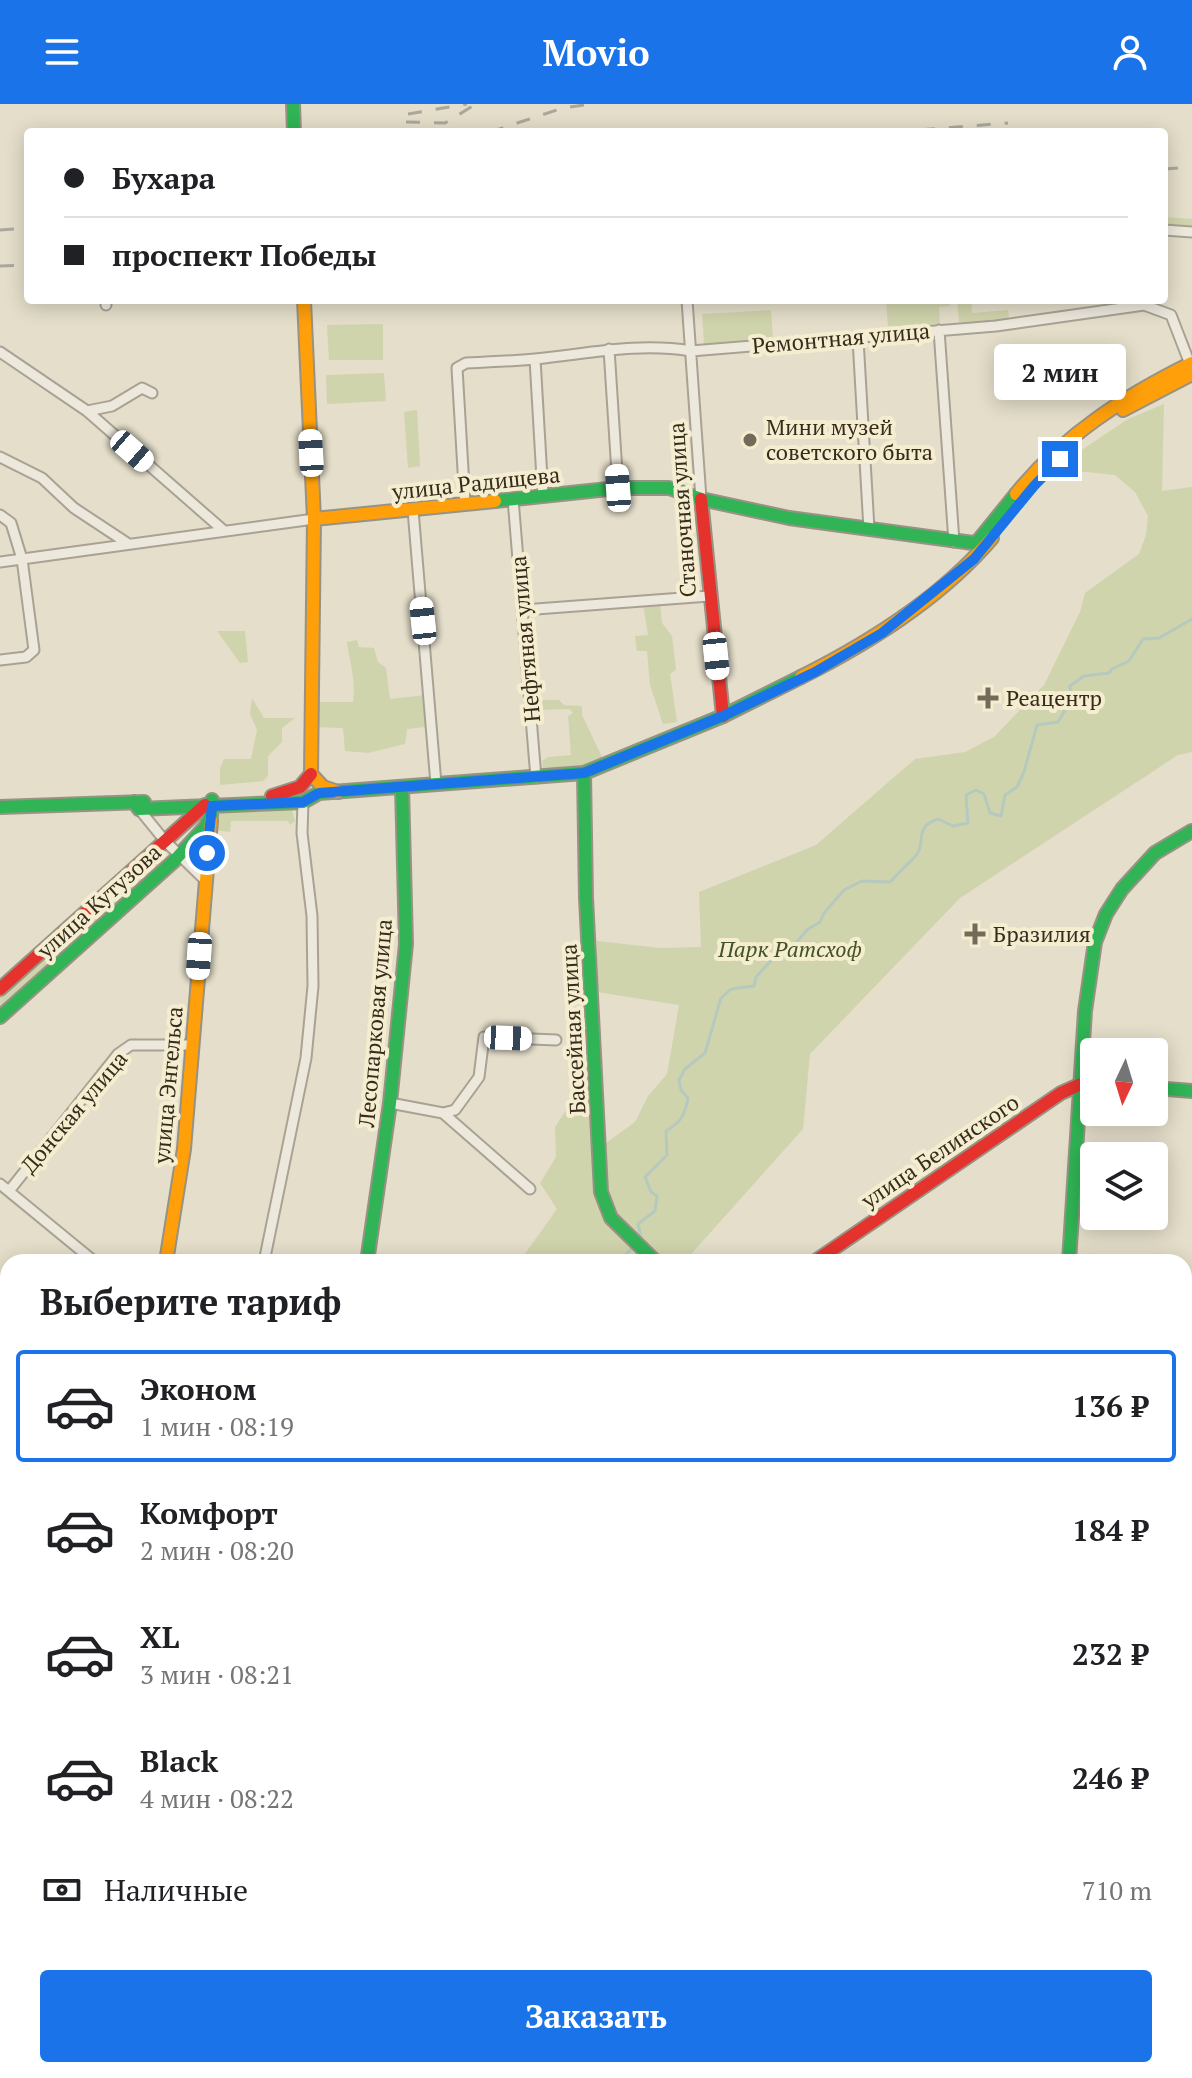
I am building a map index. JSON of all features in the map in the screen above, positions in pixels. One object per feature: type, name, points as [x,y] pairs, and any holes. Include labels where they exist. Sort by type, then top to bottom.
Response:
[{"type":"main road","points":[[293,104],[294,128]]},
{"type":"main road","points":[[209,807],[288,793],[306,784],[311,774],[314,519],[304,304]]},
{"type":"main road","points":[[0,807],[209,807],[303,802],[319,793],[584,773],[723,716],[847,654],[882,633],[974,559],[1041,478],[1080,441],[1125,408],[1191,367]]},
{"type":"main road","name":"улица Радищева","points":[[314,519],[618,488],[669,488],[701,499],[776,515],[973,543],[982,537],[1035,471],[1074,434],[1126,397],[1191,367]]},
{"type":"main road","name":"Станочная улица","points":[[701,499],[723,716]]},
{"type":"main road","points":[[954,542],[959,549],[959,571]]},
{"type":"main road","name":"Бассейная улица","points":[[584,773],[586,898],[601,1192],[611,1218],[648,1254]]},
{"type":"main road","points":[[311,774],[323,787],[338,792]]},
{"type":"main road","name":"Лесопарковая улица","points":[[368,1254],[390,1103],[406,944],[402,787]]},
{"type":"main road","name":"улица Кутузова","points":[[0,989],[165,841],[209,807]]},
{"type":"main road","name":"улица Кутузова","points":[[0,1017],[180,854],[206,826],[209,807]]},
{"type":"main road","name":"улица Энгельса","points":[[167,1254],[184,1149],[209,807]]},
{"type":"main road","points":[[1087,1038],[1088,974],[1095,942],[1106,914],[1122,889],[1155,853],[1192,831]]},
{"type":"main road","name":"улица Белинского","points":[[825,1254],[1061,1093],[1080,1086]]},
{"type":"main road","points":[[1168,1089],[1192,1091]]},
{"type":"main road","points":[[1070,1254],[1083,1126]]},
{"type":"street","points":[[1168,230],[1192,232]]},
{"type":"street","name":"Станочная улица","points":[[687,304],[701,499]]},
{"type":"street","name":"Ремонтная улица","points":[[465,504],[457,368],[466,363],[535,359],[609,349],[663,346],[691,351],[858,339],[996,326],[1144,305],[1171,315],[1191,367]]},
{"type":"street","points":[[939,330],[954,542]]},
{"type":"street","points":[[858,339],[869,529]]},
{"type":"street","points":[[609,349],[618,488]]},
{"type":"street","points":[[0,352],[87,411],[223,530]]},
{"type":"street","points":[[535,359],[543,496]]},
{"type":"street","points":[[87,411],[112,406],[142,388],[152,393]]},
{"type":"street","points":[[0,457],[42,478],[74,508],[127,543]]},
{"type":"street","name":"Нефтяная улица","points":[[513,499],[536,778]]},
{"type":"street","points":[[413,510],[436,784]]},
{"type":"street","points":[[0,515],[11,523],[22,559],[34,650],[26,657],[0,660]]},
{"type":"street","name":"улица Радищева","points":[[0,562],[314,519]]},
{"type":"street","points":[[523,610],[709,596]]},
{"type":"street","points":[[266,1254],[302,1081],[313,986],[312,916],[302,833],[303,802]]},
{"type":"street","points":[[137,806],[165,841],[205,880]]},
{"type":"street","points":[[390,1103],[443,1113],[455,1110],[479,1077],[484,1037],[556,1040]]},
{"type":"street","name":"Донская улица","points":[[9,1191],[118,1054],[131,1045],[193,1045]]},
{"type":"street","points":[[443,1113],[530,1189]]},
{"type":"street","points":[[0,1184],[85,1254]]},
{"type":"green space","points":[[1168,217],[1192,219],[1192,228],[1168,226]]},
{"type":"green space","points":[[886,304],[950,304],[939,307],[940,324],[888,327]]},
{"type":"green space","points":[[957,304],[971,304],[972,313],[1008,310],[1009,316],[1005,321],[959,322]]},
{"type":"green space","points":[[771,310],[773,340],[704,344],[702,314]]},
{"type":"green space","points":[[383,324],[383,360],[329,360],[327,325]]},
{"type":"green space","points":[[384,373],[386,401],[327,404],[326,375]]},
{"type":"green space","name":"Парк Ратсхоф","points":[[1164,404],[1162,491],[1192,487],[1192,752],[1178,755],[960,898],[810,1054],[803,1129],[691,1254],[525,1254],[557,1209],[540,1183],[556,1157],[555,1127],[572,1101],[584,1094],[580,1029],[588,1033],[602,1146],[635,1122],[648,1096],[667,1074],[679,1005],[597,992],[597,941],[660,948],[701,947],[699,892],[816,845],[915,759],[965,752],[994,737],[1044,685],[1080,612],[1085,593],[1139,554],[1146,535],[1148,516],[1135,492],[1115,475],[1076,471],[1068,459],[1128,419]]},
{"type":"green space","points":[[417,410],[420,466],[408,468],[404,412]]},
{"type":"green space","points":[[660,603],[662,623],[672,636],[676,670],[670,674],[677,722],[663,724],[650,685],[647,651],[637,651],[635,636],[648,635],[643,604]]},
{"type":"green space","points":[[217,631],[245,631],[248,662],[240,663]]},
{"type":"green space","points":[[357,640],[359,647],[374,648],[378,662],[386,668],[390,699],[426,695],[425,727],[407,729],[405,744],[368,753],[345,751],[343,728],[314,727],[314,702],[353,702],[347,642]]},
{"type":"green space","points":[[252,698],[264,718],[295,718],[282,728],[282,742],[268,756],[268,776],[263,781],[220,785],[220,768],[224,759],[251,759],[257,730],[250,714]]},
{"type":"green space","points":[[539,700],[559,700],[564,705],[582,706],[582,715],[604,761],[580,769],[543,773],[542,761],[548,757],[571,755],[568,716],[573,713],[570,709],[539,710]]},
{"type":"green space","points":[[292,810],[295,821],[290,825],[288,821],[231,821],[230,832],[215,830],[215,814],[220,812]]},
{"type":"green space","points":[[159,854],[165,860],[0,1008],[0,996]]},
{"type":"waterway","points":[[638,1241],[641,1237],[638,1224],[655,1211],[657,1196],[651,1192],[645,1177],[667,1155],[666,1131],[682,1118],[688,1098],[681,1090],[679,1080],[685,1069],[705,1053],[721,998],[731,989],[754,986],[756,977],[779,952],[791,949],[807,930],[820,922],[844,890],[862,881],[890,882],[918,853],[922,832],[930,823],[938,819],[953,826],[968,823],[966,795],[976,790],[984,794],[990,813],[1001,816],[1005,795],[1017,787],[1024,772],[1037,725],[1058,722],[1071,700],[1070,686],[1084,676],[1109,673],[1129,661],[1143,639],[1159,638],[1192,619]]},
{"type":"waterway","points":[[626,1254],[633,1247]]},
{"type":"railway","points":[[408,114],[467,104]]},
{"type":"railway","points":[[406,122],[445,123],[476,104]]},
{"type":"railway","points":[[502,128],[563,108],[591,104]]},
{"type":"railway","points":[[944,128],[1008,123]]},
{"type":"railway","points":[[1168,169],[1192,167]]},
{"type":"railway","points":[[0,230],[24,228]]},
{"type":"railway","points":[[0,266],[24,265]]},
{"type":"traffic: fast","points":[[293,104],[294,128]]},
{"type":"traffic: fast","points":[[495,501],[618,488],[669,488],[701,499],[789,518],[973,543],[978,541],[1016,494]]},
{"type":"traffic: fast","points":[[134,802],[139,809],[303,802],[319,793],[584,773],[723,716],[801,677]]},
{"type":"traffic: fast","points":[[584,773],[586,898],[601,1192],[611,1218],[648,1254]]},
{"type":"traffic: fast","points":[[368,1254],[390,1103],[406,944],[402,787]]},
{"type":"traffic: fast","points":[[0,1017],[174,861],[206,826],[212,800]]},
{"type":"traffic: fast","points":[[0,807],[144,802]]},
{"type":"traffic: fast","points":[[1070,1254],[1085,1011],[1095,942],[1106,914],[1122,889],[1155,853],[1192,831]]},
{"type":"traffic: fast","points":[[1168,1089],[1192,1091]]},
{"type":"traffic: slow","points":[[304,304],[314,519]]},
{"type":"traffic: slow","points":[[1016,494],[1075,435],[1120,403],[1192,363]]},
{"type":"traffic: slow","points":[[1123,410],[1192,374]]},
{"type":"traffic: slow","points":[[338,792],[323,787],[311,774],[314,519],[495,501]]},
{"type":"traffic: slow","points":[[801,677],[904,617],[950,580],[992,538]]},
{"type":"traffic: slow","points":[[167,1254],[184,1149],[211,820]]},
{"type":"traffic: jam","points":[[701,499],[723,716]]},
{"type":"traffic: jam","points":[[272,796],[300,787],[311,774]]},
{"type":"traffic: jam","points":[[0,989],[205,805]]},
{"type":"traffic: jam","points":[[826,1254],[1061,1093],[1080,1084]]},
{"type":"place","name":"Мини музей советского быта","points":[[750,440]]},
{"type":"place","name":"Реацентр","points":[[988,698]]},
{"type":"place","name":"Бразилия","points":[[975,934]]},
{"type":"route","points":[[207,853],[212,806],[303,802],[319,793],[584,773],[723,716],[815,672],[882,633],[974,559],[1060,459]]}]
